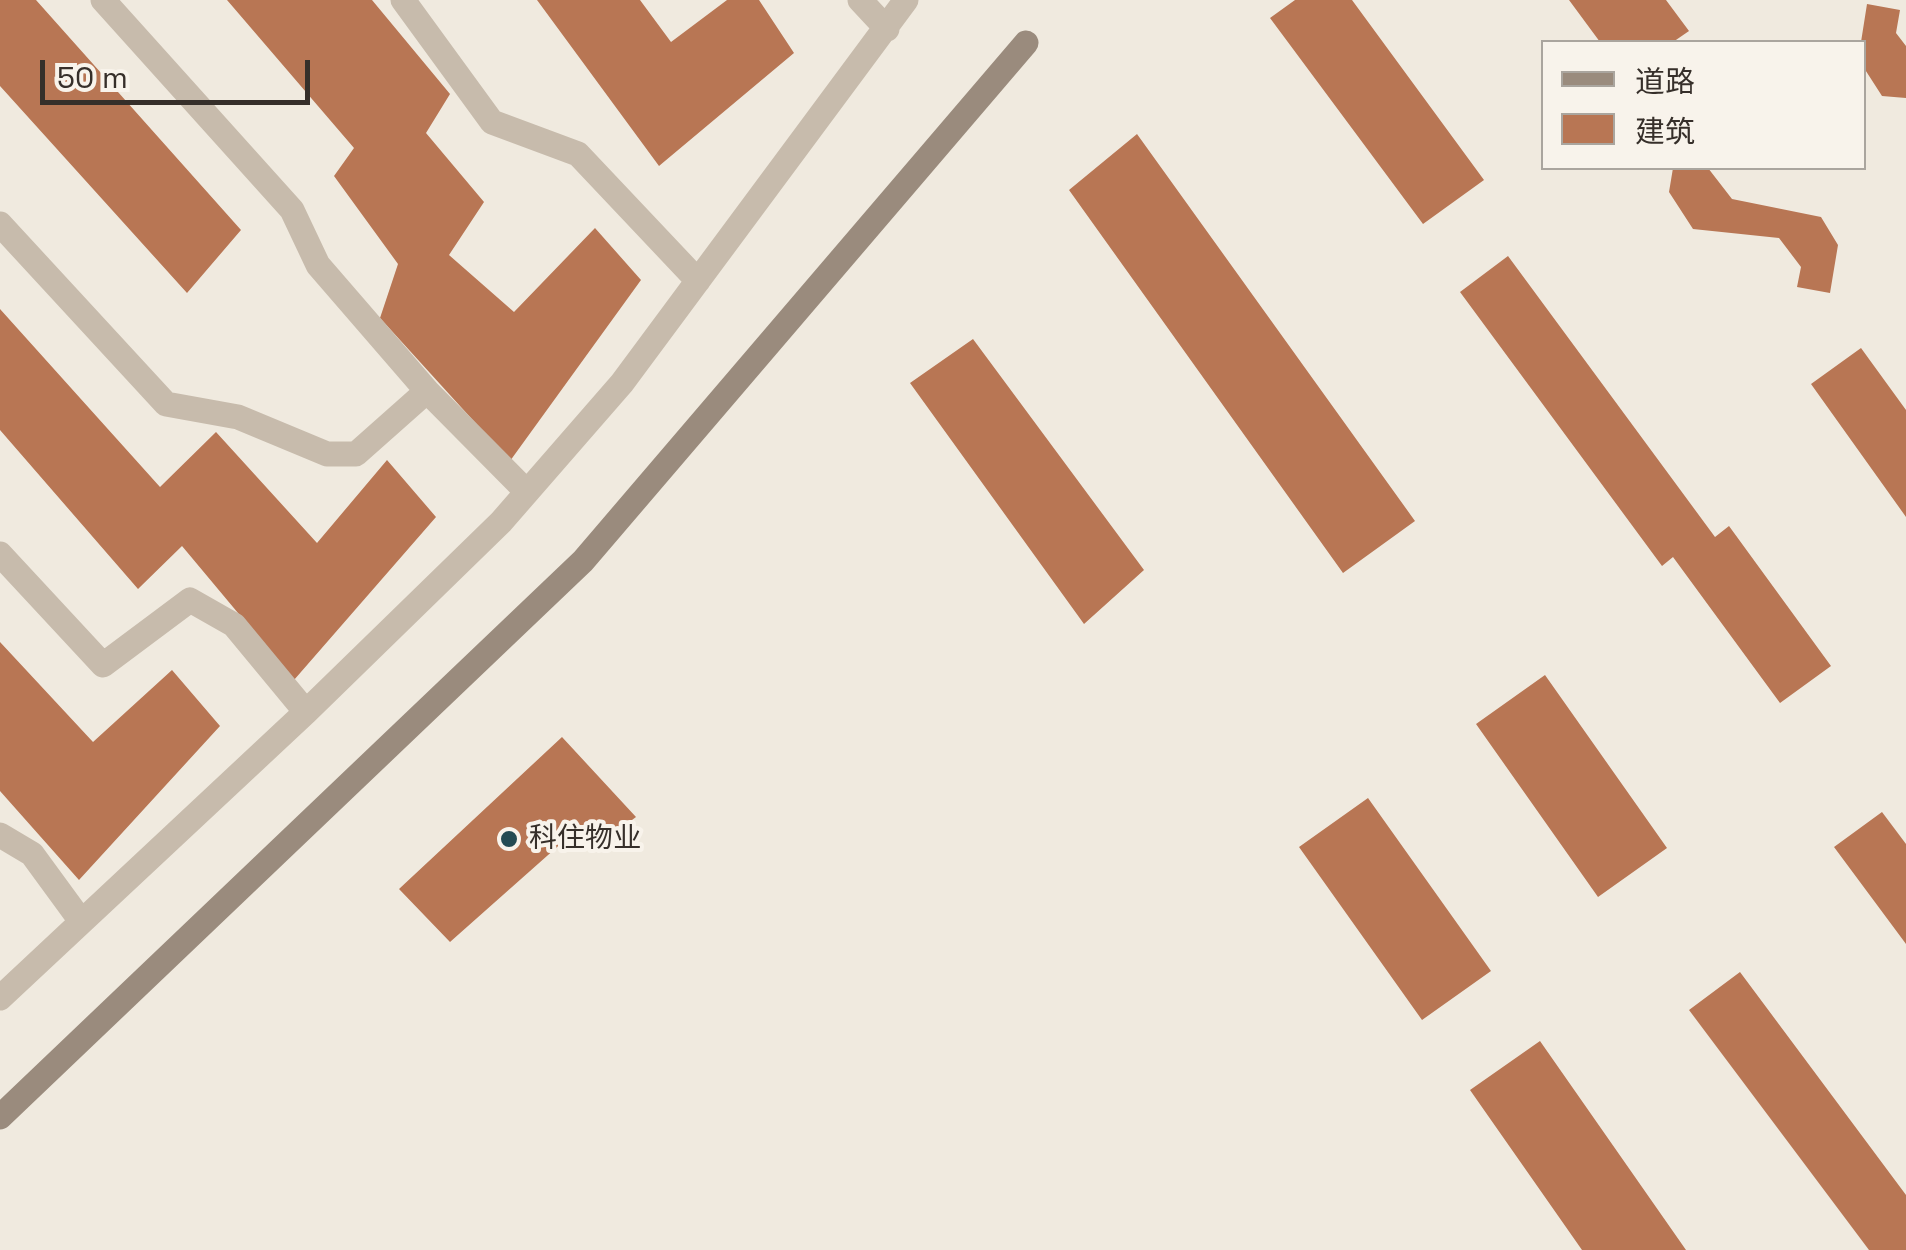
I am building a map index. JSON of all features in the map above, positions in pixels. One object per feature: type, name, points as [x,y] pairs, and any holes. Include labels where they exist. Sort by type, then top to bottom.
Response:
[{"type":"street","points":[[103,0],[292,210],[318,265],[427,391],[527,492]]},
{"type":"street","points":[[403,0],[492,122],[578,154],[698,281]]},
{"type":"street","points":[[860,0],[887,29]]},
{"type":"street","points":[[0,998],[306,712],[527,492],[622,383],[906,0]]},
{"type":"street","points":[[0,1116],[584,561],[1026,43]]},
{"type":"street","points":[[0,224],[166,404],[238,417],[327,454],[356,454],[427,391]]},
{"type":"street","points":[[0,554],[103,666],[190,600],[234,625],[306,712]]},
{"type":"street","points":[[0,836],[32,854],[80,921]]},
{"type":"building","points":[[0,0],[36,0],[241,230],[187,293],[0,86]]},
{"type":"building","points":[[227,0],[372,0],[450,94],[426,133],[484,202],[449,255],[514,312],[595,228],[641,280],[510,461],[380,318],[398,264],[334,176],[354,148]]},
{"type":"building","points":[[537,0],[640,0],[671,42],[727,0],[759,0],[794,53],[659,166]]},
{"type":"building","points":[[1295,0],[1352,0],[1484,180],[1423,224],[1270,18]]},
{"type":"building","points":[[1569,0],[1666,0],[1689,31],[1676,40],[1599,40]]},
{"type":"building","points":[[1867,4],[1900,10],[1896,33],[1906,46],[1906,98],[1882,96],[1866,71],[1866,40],[1861,40]]},
{"type":"building","points":[[1137,134],[1415,521],[1343,573],[1069,190]]},
{"type":"building","points":[[1673,170],[1710,170],[1732,199],[1821,217],[1838,245],[1830,293],[1797,287],[1801,267],[1779,238],[1693,229],[1669,192]]},
{"type":"building","points":[[1508,256],[1715,537],[1729,526],[1831,666],[1780,703],[1673,557],[1662,566],[1460,292]]},
{"type":"building","points":[[0,309],[160,487],[216,432],[317,543],[387,460],[436,517],[294,680],[182,546],[138,589],[0,430]]},
{"type":"building","points":[[973,339],[1144,570],[1084,624],[910,383]]},
{"type":"building","points":[[1861,348],[1906,410],[1906,517],[1811,384]]},
{"type":"building","points":[[0,642],[93,742],[172,670],[220,726],[79,880],[0,791]]},
{"type":"building","points":[[1545,675],[1667,848],[1598,897],[1476,724]]},
{"type":"building","name":"科住物业","points":[[562,737],[636,817],[596,847],[574,832],[450,942],[399,889]]},
{"type":"building","points":[[1368,798],[1491,971],[1422,1020],[1299,847]]},
{"type":"building","points":[[1882,812],[1906,844],[1906,944],[1834,847]]},
{"type":"building","points":[[1740,972],[1906,1195],[1906,1250],[1869,1250],[1689,1010]]},
{"type":"building","points":[[1540,1041],[1686,1250],[1582,1250],[1470,1090]]},
{"type":"place","name":"科住物业","points":[[509,839]]}]
